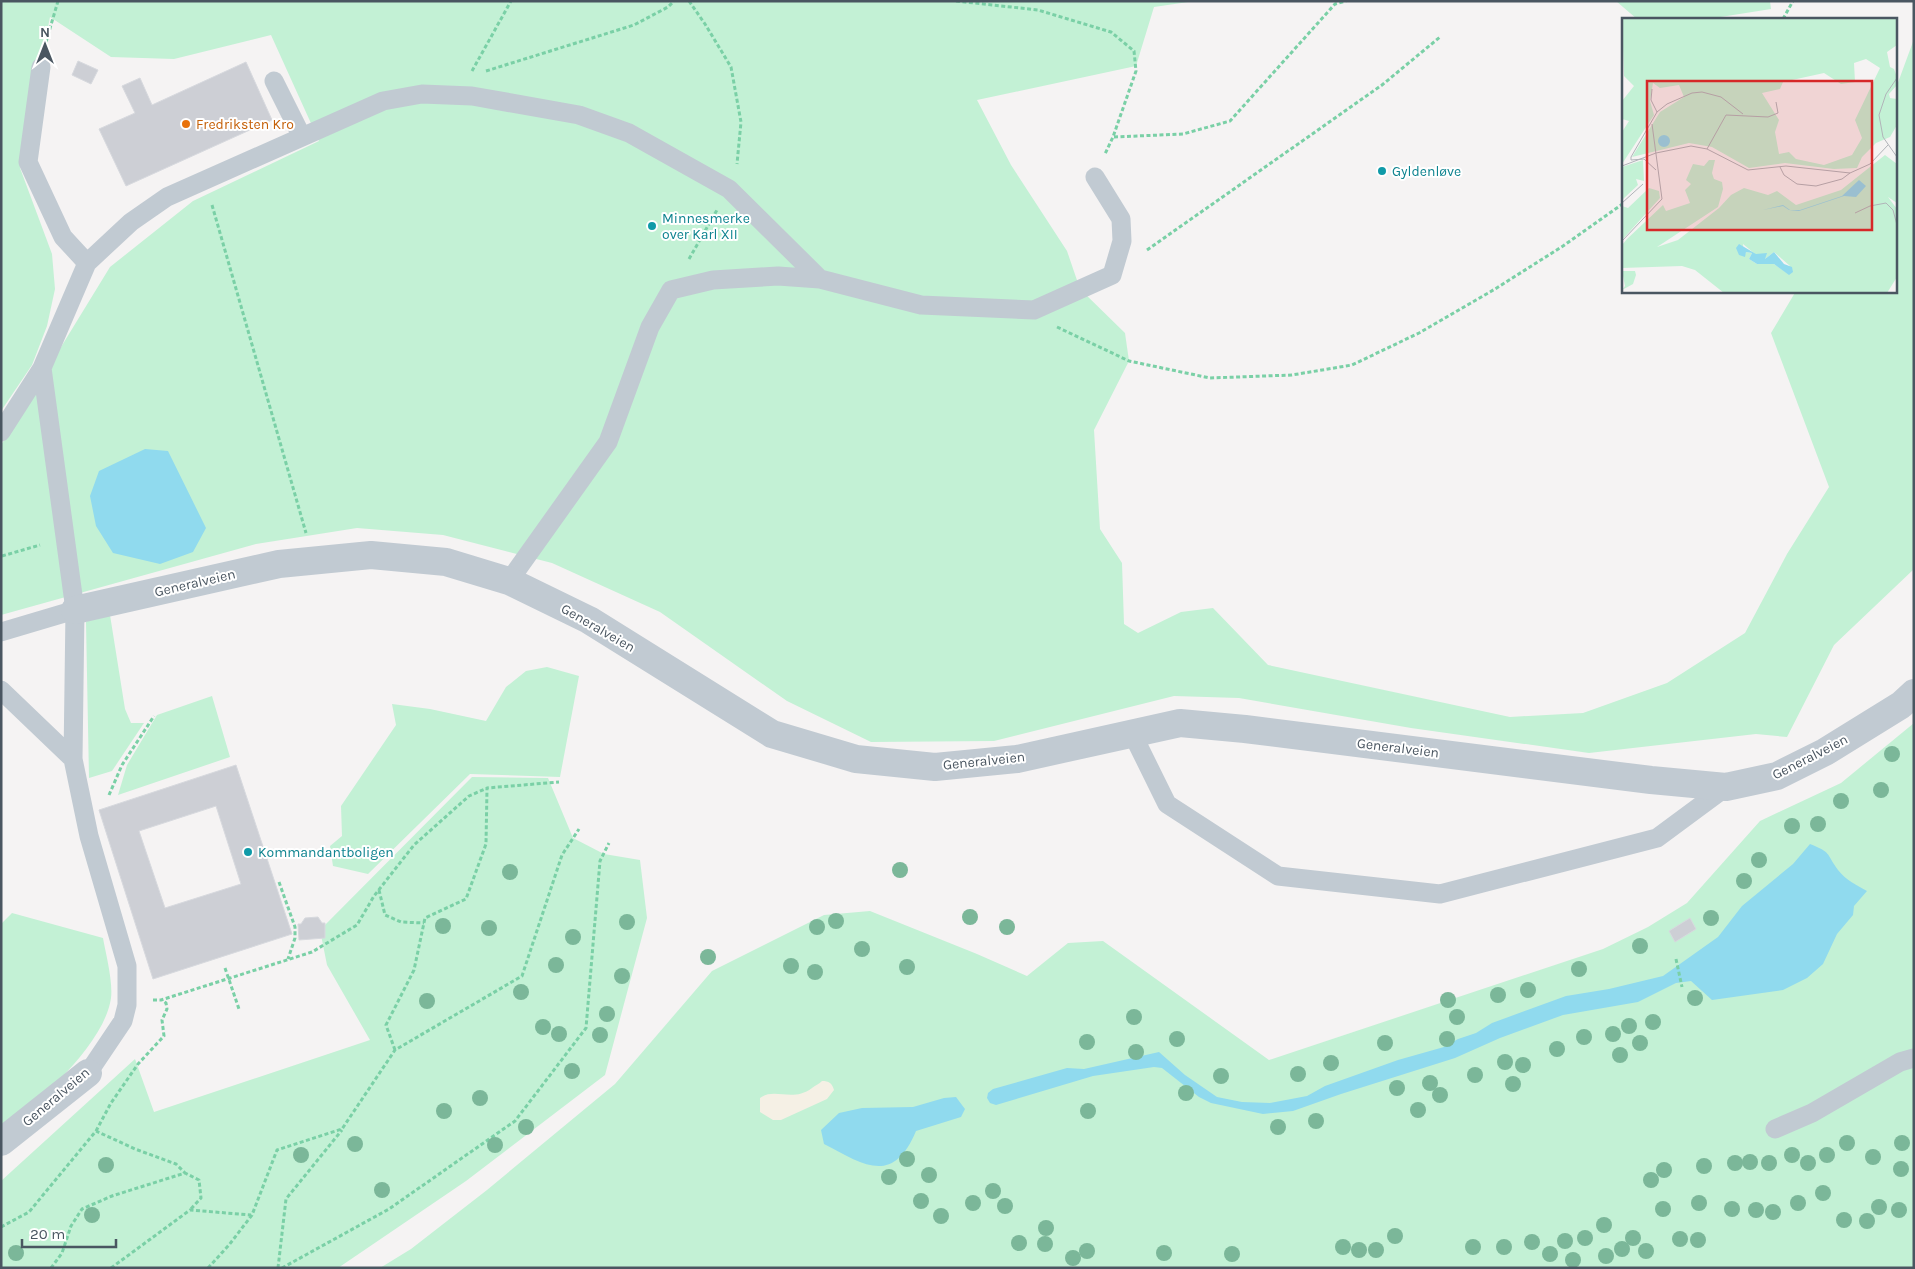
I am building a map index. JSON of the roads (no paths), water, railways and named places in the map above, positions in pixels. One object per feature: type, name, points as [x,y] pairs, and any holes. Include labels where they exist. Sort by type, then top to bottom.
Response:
[{"type":"street","name":"Generalveien","points":[[75,610],[279,564],[371,555],[446,562],[509,581],[589,620],[772,734],[856,759],[935,767],[1008,760],[1180,723],[1245,729],[1726,787],[1777,776],[1825,752],[1901,705],[1914,693]]},
{"type":"street","name":"Generalveien","points":[[1,1142],[88,1073]]},
{"type":"lane","points":[[41,67],[28,162],[63,237],[87,263]]},
{"type":"lane","points":[[274,81],[302,137]]},
{"type":"lane","points":[[1,432],[42,368],[87,263],[131,222],[167,197],[383,101],[422,94],[472,96],[579,116],[629,133],[728,189],[820,280]]},
{"type":"lane","points":[[509,581],[608,442],[650,327],[671,290],[713,280],[778,276],[820,280],[920,304],[1034,310],[1112,275],[1122,241],[1121,219],[1095,177]]},
{"type":"lane","name":"Generalveien","points":[[42,368],[75,610],[73,759],[89,836],[127,966],[127,1001],[123,1021],[88,1073]]},
{"type":"lane","points":[[1,632],[75,610]]},
{"type":"lane","points":[[1,690],[73,759]]},
{"type":"lane","points":[[1132,733],[1167,804],[1278,876],[1440,894],[1657,838],[1726,787]]},
{"type":"lane","points":[[1775,1129],[1812,1113],[1900,1062],[1914,1058]]},
{"type":"water","points":[[145,449],[168,451],[206,528],[193,552],[160,564],[113,553],[96,526],[90,496],[99,471]]},
{"type":"water","points":[[1810,844],[1825,851],[1844,877],[1867,891],[1854,906],[1853,915],[1837,934],[1823,964],[1807,978],[1783,990],[1712,1000],[1691,981],[1676,983],[1638,1002],[1563,1015],[1500,1038],[1455,1058],[1293,1111],[1263,1114],[1211,1103],[1199,1097],[1162,1068],[1154,1067],[1093,1076],[996,1105],[990,1103],[987,1098],[988,1093],[993,1089],[1067,1068],[1084,1069],[1159,1052],[1185,1075],[1217,1097],[1242,1102],[1270,1103],[1307,1096],[1325,1086],[1398,1060],[1444,1047],[1458,1039],[1476,1033],[1492,1023],[1566,996],[1609,989],[1663,976],[1718,937],[1742,906],[1793,864]]},
{"type":"water","points":[[956,1097],[965,1109],[961,1117],[916,1131],[907,1148],[898,1159],[887,1165],[865,1164],[824,1144],[821,1130],[839,1113],[862,1108],[913,1107],[944,1098]]},
{"type":"place","name":"Fredriksten Kro","points":[[186,124]]},
{"type":"place","name":"Gyldenløve","points":[[1382,171]]},
{"type":"place","name":"Minnesmerke over Karl XII","points":[[652,226]]},
{"type":"place","name":"Kommandantboligen","points":[[248,852]]}]
